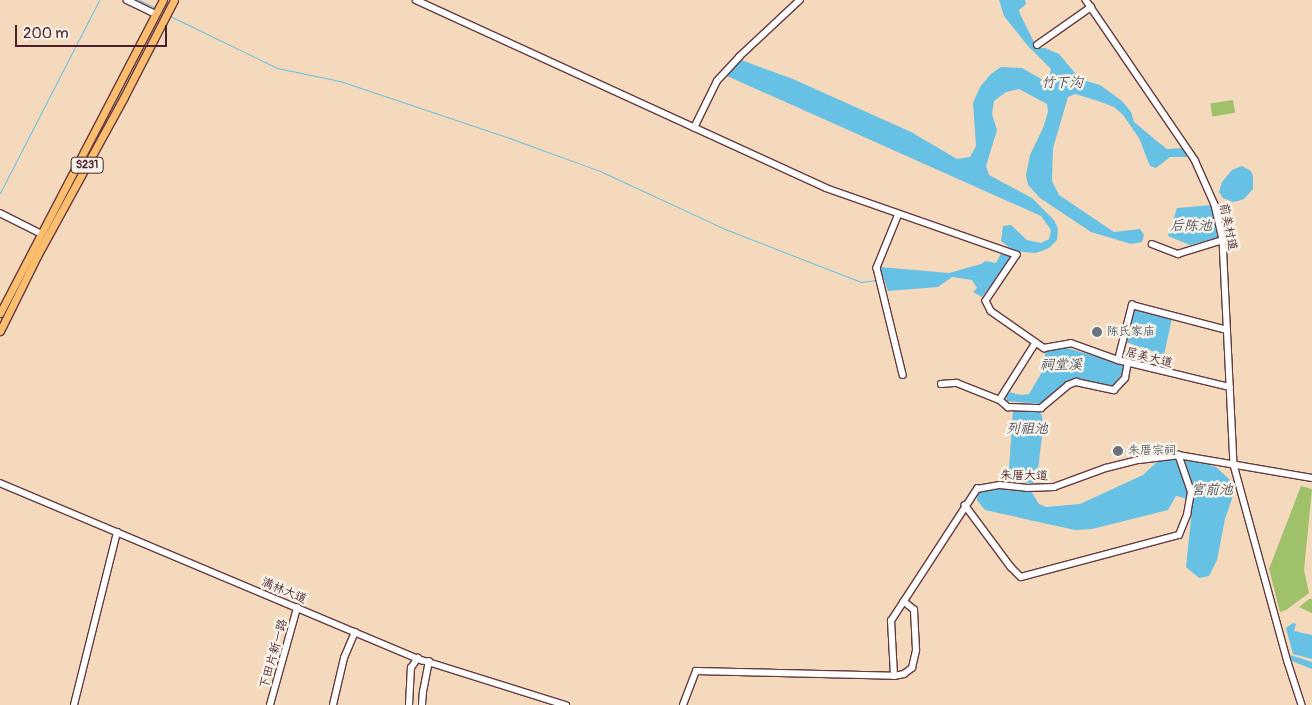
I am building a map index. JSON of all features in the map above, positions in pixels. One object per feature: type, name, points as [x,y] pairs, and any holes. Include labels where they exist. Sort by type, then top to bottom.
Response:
[{"type":"main road","name":"S231","points":[[0,313],[163,0]]},
{"type":"main road","name":"S231","points":[[0,331],[37,256],[124,97],[174,0]]},
{"type":"street","points":[[127,0],[156,14]]},
{"type":"street","points":[[416,0],[826,188],[1017,255],[986,301],[991,311],[1036,343],[1000,400]]},
{"type":"street","points":[[694,128],[717,81],[739,57],[800,0]]},
{"type":"street","name":"前美村道","points":[[1086,0],[1195,160],[1215,205],[1223,240],[1234,465],[1288,662],[1302,705]]},
{"type":"street","points":[[1037,45],[1091,7]]},
{"type":"street","points":[[0,213],[40,233]]},
{"type":"street","points":[[899,214],[877,268],[903,375]]},
{"type":"street","points":[[1152,244],[1178,254],[1223,240]]},
{"type":"street","points":[[1118,360],[1132,305],[1227,330]]},
{"type":"street","name":"居美大道","points":[[1036,343],[1044,348],[1071,343],[1128,363],[1230,387]]},
{"type":"street","points":[[941,384],[957,383],[1000,400],[1008,407],[1041,408],[1068,384],[1076,382],[1085,382],[1114,390],[1125,378],[1128,363]]},
{"type":"street","points":[[966,506],[1011,567],[1021,577],[1179,535],[1187,515],[1191,492],[1178,455]]},
{"type":"street","name":"朱厝大道","points":[[894,676],[891,621],[976,489],[1000,485],[1027,488],[1054,487],[1106,468],[1139,460],[1178,455],[1312,478]]},
{"type":"street","name":"满林大道","points":[[0,483],[418,658],[566,705]]},
{"type":"street","points":[[74,705],[117,532]]},
{"type":"street","points":[[683,705],[696,671],[894,676],[904,674],[912,668],[916,650],[914,610],[903,603]]},
{"type":"street","name":"下田片新一路","points":[[270,705],[297,608]]},
{"type":"street","points":[[333,705],[344,658],[355,632]]},
{"type":"street","points":[[408,705],[412,668],[418,658]]},
{"type":"street","points":[[422,705],[429,662]]},
{"type":"green space","points":[[1233,100],[1235,113],[1212,116],[1210,104]]},
{"type":"green space","points":[[1301,486],[1312,489],[1304,570],[1309,593],[1286,610],[1280,612],[1269,569]]},
{"type":"green space","points":[[1309,599],[1312,599],[1312,613],[1299,607]]},
{"type":"water","name":"竹下沟","points":[[999,0],[1025,0],[1026,4],[1019,10],[1020,14],[1037,48],[1045,48],[1059,54],[1080,79],[1100,85],[1122,101],[1131,112],[1134,122],[1158,142],[1167,149],[1183,148],[1190,157],[1170,157],[1156,168],[1150,166],[1139,138],[1123,115],[1114,107],[1075,94],[1068,97],[1053,148],[1052,181],[1059,195],[1114,232],[1140,229],[1144,235],[1142,242],[1131,244],[1091,232],[1040,198],[1028,185],[1026,175],[1030,155],[1043,128],[1048,112],[1047,104],[1019,89],[1006,92],[994,101],[992,114],[997,130],[986,166],[989,175],[1032,198],[1054,220],[1058,229],[1057,240],[1049,248],[1036,253],[1014,251],[1001,241],[1003,226],[1011,225],[1027,240],[1041,243],[1049,239],[1051,230],[1041,216],[727,76],[741,60],[793,79],[911,132],[957,159],[970,157],[976,146],[973,103],[980,87],[991,74],[1001,67],[1022,68],[1043,80],[1050,74],[1051,69],[1028,46],[1004,16]]},
{"type":"water","points":[[1242,166],[1251,171],[1253,189],[1244,199],[1238,201],[1233,202],[1223,198],[1219,192],[1222,182],[1232,170]]},
{"type":"water","name":"后陈池","points":[[1212,205],[1219,237],[1190,245],[1168,236],[1177,208]]},
{"type":"water","points":[[1001,254],[1010,256],[1010,259],[982,297],[973,292],[977,288],[972,280],[952,277],[938,287],[888,291],[880,267],[949,273],[986,261],[996,263]]},
{"type":"water","points":[[1133,307],[1172,318],[1164,355],[1126,342]]},
{"type":"water","name":"祠堂溪","points":[[1063,347],[1123,364],[1124,371],[1112,387],[1074,378],[1040,404],[1007,401],[1006,397],[1010,392],[1020,395],[1029,394],[1042,372],[1046,349]]},
{"type":"water","name":"列祖池","points":[[1013,410],[1037,411],[1042,415],[1043,429],[1037,477],[1033,483],[1018,482],[1011,476],[1009,469]]},
{"type":"water","name":"宫前池","points":[[1159,460],[1193,460],[1216,467],[1231,481],[1234,493],[1225,519],[1217,560],[1209,576],[1199,578],[1186,567],[1193,500],[1176,496],[1168,510],[1092,529],[1075,530],[985,510],[977,500],[978,492],[1000,487],[1031,491],[1039,504],[1046,507],[1080,504],[1143,475]]},
{"type":"water","points":[[1293,623],[1296,624],[1294,631],[1312,635],[1312,659],[1293,654],[1286,628]]},
{"type":"water","points":[[1290,655],[1312,662],[1312,669],[1292,661]]},
{"type":"waterway","points":[[0,193],[99,0]]},
{"type":"waterway","points":[[139,0],[156,8]]},
{"type":"waterway","points":[[170,16],[277,68],[340,81],[512,139],[600,171],[725,229],[861,282],[877,280]]},
{"type":"place","name":"陈氏家庙","points":[[1097,332]]},
{"type":"place","name":"朱厝宗祠","points":[[1118,451]]}]
